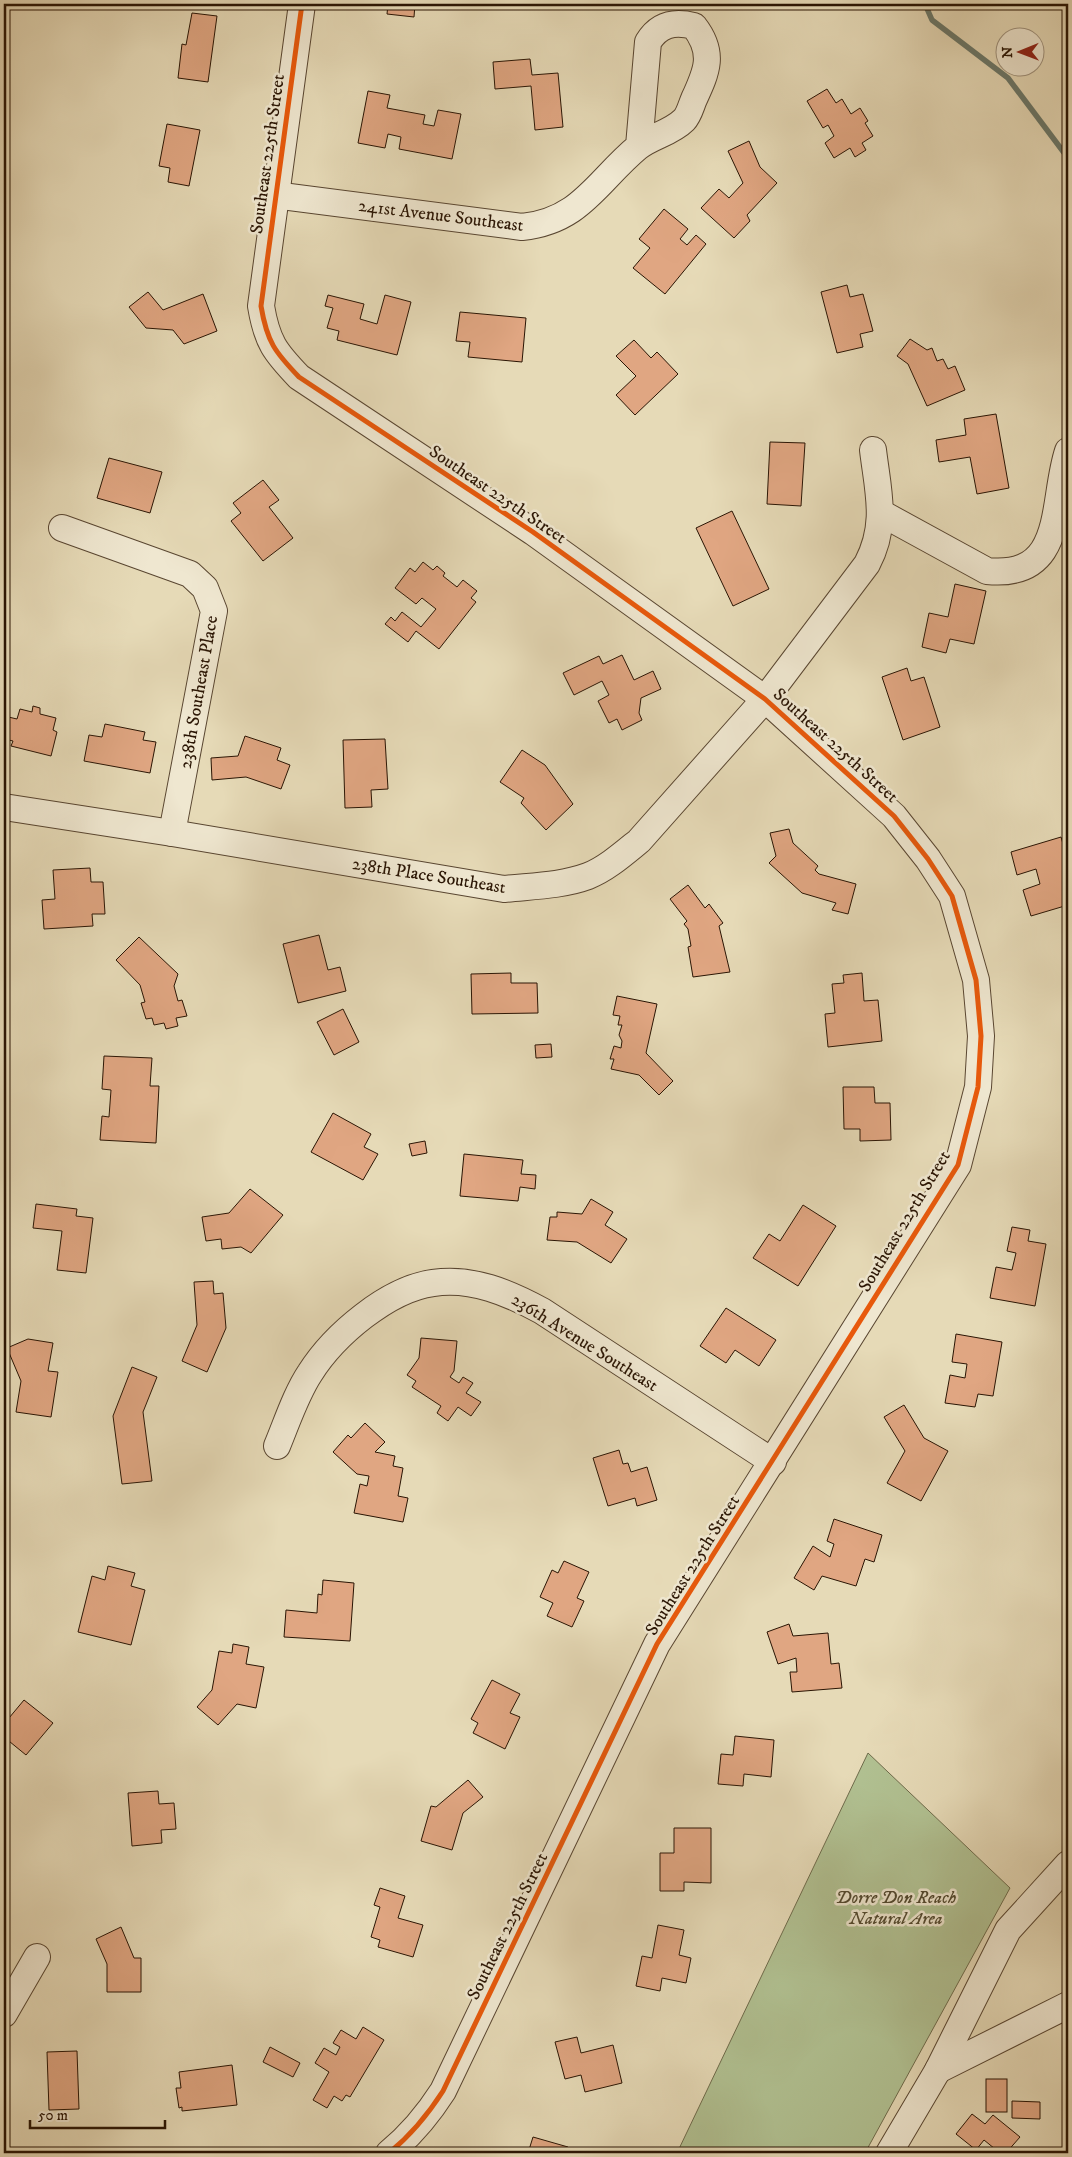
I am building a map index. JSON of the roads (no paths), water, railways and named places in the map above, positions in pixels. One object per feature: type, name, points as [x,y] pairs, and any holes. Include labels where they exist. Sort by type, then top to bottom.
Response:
[{"type":"street","name":"Southeast 225th Street","points":[[302,4],[274,195],[261,306],[265,331],[277,354],[294,372],[533,532],[765,699],[894,816],[928,859],[952,896],[976,980],[981,1036],[978,1087],[958,1165],[657,1644],[443,2091],[428,2115],[410,2136],[389,2153]]},
{"type":"street","name":"241st Avenue Southeast","points":[[274,195],[522,227],[537,225],[568,213],[581,204],[639,146]]},
{"type":"street","name":"238th Place Southeast","points":[[4,807],[172,833],[504,889],[549,885],[588,876],[617,859],[639,841],[765,699],[867,564],[876,546],[881,513],[873,450]]},
{"type":"street","points":[[881,513],[987,570],[1007,573],[1031,563],[1043,551],[1053,529],[1068,451]]},
{"type":"street","name":"238th Southeast Place","points":[[62,528],[190,574],[206,588],[214,611],[172,833]]},
{"type":"street","name":"236th Avenue Southeast","points":[[277,1446],[309,1374],[330,1346],[361,1317],[389,1299],[404,1293],[432,1283],[453,1282],[485,1286],[519,1298],[773,1462]]},
{"type":"street","points":[[889,2153],[938,2070],[1008,1930],[1068,1864]]},
{"type":"street","points":[[4,2014],[37,1957]]},
{"type":"street","points":[[938,2070],[1068,2005]]},
{"type":"waterway","points":[[925,4],[932,20],[1008,78],[1068,158]]},
{"type":"park label","name":"Dorre Don Reach Natural Area","points":[[896,1907]]}]
